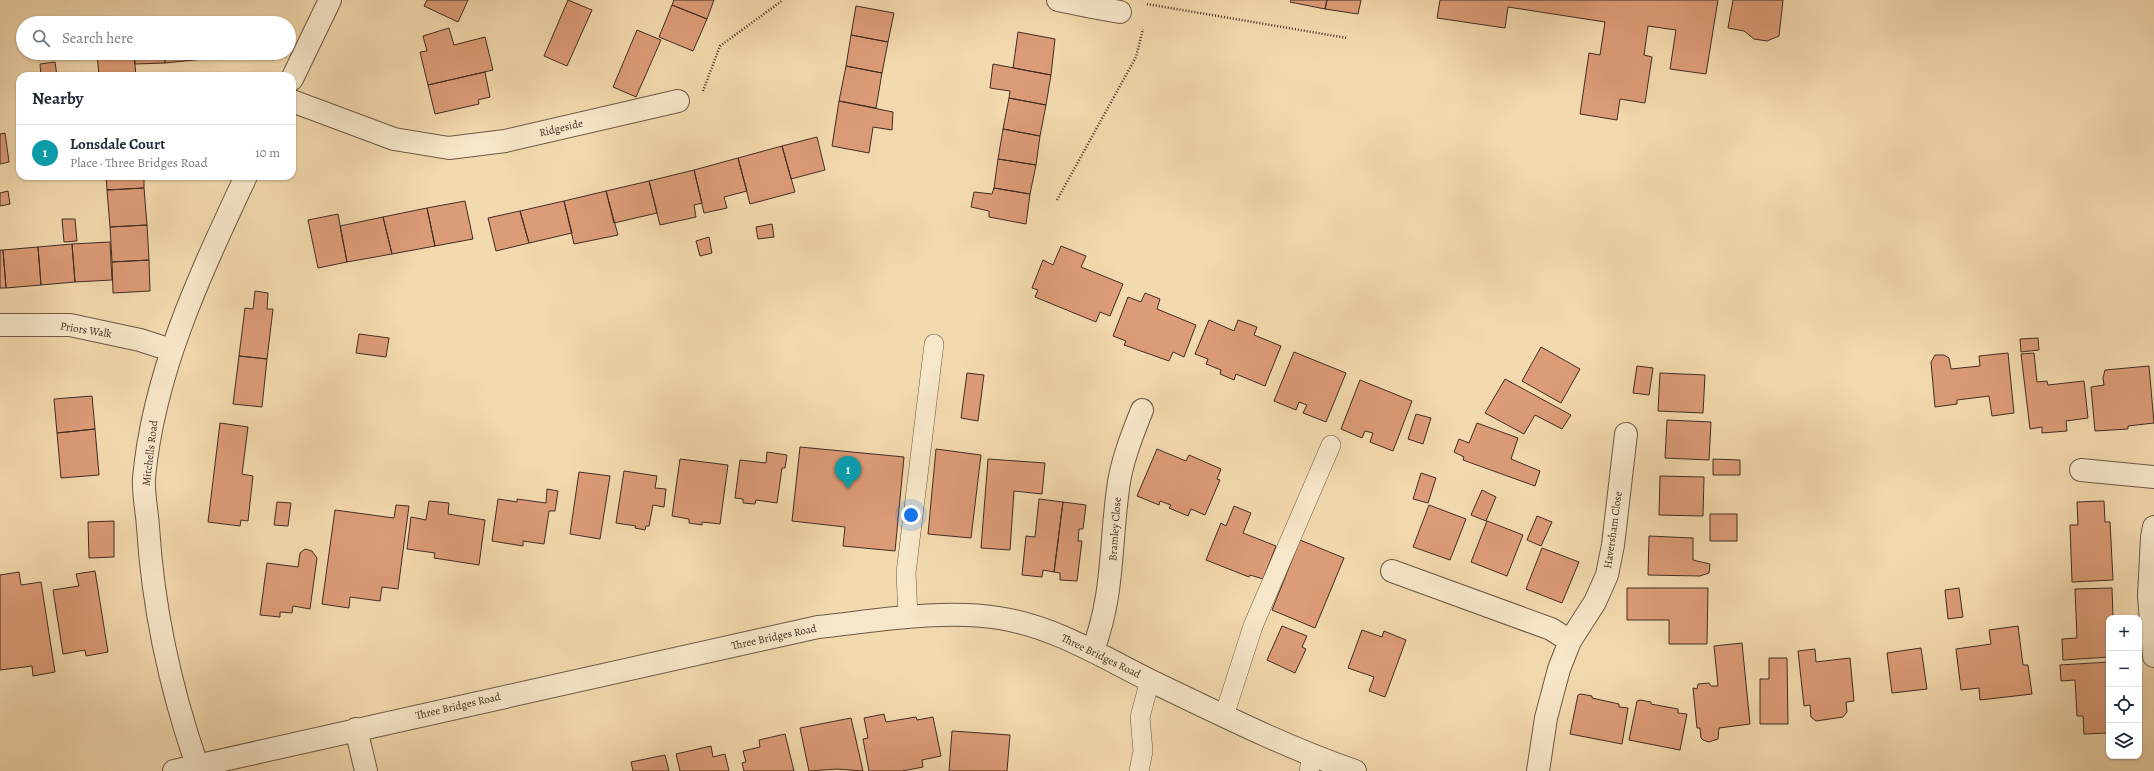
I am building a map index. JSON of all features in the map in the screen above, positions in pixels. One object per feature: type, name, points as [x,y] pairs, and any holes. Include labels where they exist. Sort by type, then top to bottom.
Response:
[{"type":"street","points":[[295,72],[330,0]]},
{"type":"street","points":[[1058,0],[1092,3],[1120,12]]},
{"type":"street","name":"Ridgeside","points":[[296,102],[394,139],[450,148],[505,141],[678,101]]},
{"type":"street","name":"Mitchells Road","points":[[197,765],[160,625],[151,576],[144,479],[156,407],[171,350],[207,261],[244,180]]},
{"type":"street","name":"Priors Walk","points":[[0,325],[70,325],[140,340],[171,350]]},
{"type":"street","name":"Bramley Close","points":[[1093,650],[1102,628],[1110,585],[1118,488],[1131,439],[1142,410]]},
{"type":"street","name":"Haversham Close","points":[[1538,771],[1546,718],[1559,669],[1570,641],[1595,602],[1607,574],[1613,545],[1626,434]]},
{"type":"street","points":[[2081,470],[2154,477]]},
{"type":"street","points":[[2154,527],[2152,537],[2149,596],[2154,656]]},
{"type":"street","points":[[1392,571],[1551,629],[1570,641]]},
{"type":"street","name":"Three Bridges Road","points":[[174,771],[356,729],[818,627],[908,618],[961,616],[998,618],[1042,627],[1093,650],[1224,716],[1310,764],[1355,771]]},
{"type":"street","points":[[356,729],[366,771]]},
{"type":"lane","points":[[908,618],[906,574],[934,344]]},
{"type":"lane","points":[[1224,716],[1253,626],[1331,445]]},
{"type":"lane","points":[[1139,771],[1143,751],[1140,717],[1150,680]]},
{"type":"path","points":[[678,101],[700,101],[720,46],[783,0]]},
{"type":"path","points":[[1057,200],[1136,57],[1146,17],[1147,4],[1347,38]]},
{"type":"path","points":[[1120,12],[1146,17]]},
{"type":"building","points":[[427,0],[468,0],[458,22],[424,6]]},
{"type":"building","points":[[568,0],[592,10],[567,66],[544,56]]},
{"type":"building","points":[[674,0],[714,0],[707,19],[672,5]]},
{"type":"building","points":[[1291,0],[1327,0],[1325,9],[1290,2]]},
{"type":"building","points":[[1327,0],[1361,0],[1358,14],[1325,9]]},
{"type":"building","points":[[1440,0],[1718,0],[1706,74],[1670,69],[1676,30],[1648,26],[1644,55],[1652,57],[1645,103],[1620,99],[1617,120],[1580,114],[1589,53],[1600,55],[1605,22],[1508,7],[1505,28],[1437,18]]},
{"type":"building","points":[[1733,0],[1783,0],[1779,36],[1767,41],[1754,39],[1744,31],[1728,28]]},
{"type":"building","points":[[672,5],[707,19],[693,51],[659,37]]},
{"type":"building","points":[[856,6],[894,13],[888,42],[851,35]]},
{"type":"building","points":[[449,28],[454,45],[485,37],[493,70],[428,85],[420,52],[427,51],[423,36]]},
{"type":"building","points":[[637,30],[661,40],[636,97],[613,87]]},
{"type":"building","points":[[1018,32],[1055,39],[1051,75],[1013,68]]},
{"type":"building","points":[[851,35],[888,42],[882,73],[846,66]]},
{"type":"building","points":[[98,60],[135,60],[136,72],[99,72]]},
{"type":"building","points":[[135,60],[165,60],[165,63],[135,64]]},
{"type":"building","points":[[165,60],[194,60],[165,63]]},
{"type":"building","points":[[55,62],[56,72],[41,72],[40,64]]},
{"type":"building","points":[[993,64],[1051,75],[1046,105],[1009,98],[1010,91],[990,88]]},
{"type":"building","points":[[846,66],[882,73],[876,108],[839,101]]},
{"type":"building","points":[[485,72],[490,97],[478,100],[479,104],[435,114],[428,85]]},
{"type":"building","points":[[1009,98],[1046,105],[1040,136],[1003,129]]},
{"type":"building","points":[[839,101],[893,112],[892,130],[873,127],[869,153],[832,146]]},
{"type":"building","points":[[1003,129],[1040,136],[1036,165],[998,159]]},
{"type":"building","points":[[5,133],[9,162],[0,164],[0,134]]},
{"type":"building","points":[[817,137],[825,170],[791,179],[782,146]]},
{"type":"building","points":[[782,146],[795,192],[750,204],[738,158]]},
{"type":"building","points":[[738,158],[747,191],[724,197],[727,208],[704,213],[694,170]]},
{"type":"building","points":[[998,159],[1036,165],[1030,194],[994,188]]},
{"type":"building","points":[[694,170],[702,203],[694,205],[696,217],[660,225],[649,181]]},
{"type":"building","points":[[106,180],[144,180],[144,188],[107,190]]},
{"type":"building","points":[[649,181],[657,213],[614,223],[606,191]]},
{"type":"building","points":[[144,188],[147,225],[110,227],[107,190]]},
{"type":"building","points":[[994,188],[1030,194],[1026,224],[989,217],[989,211],[971,207],[974,192],[992,194]]},
{"type":"building","points":[[8,191],[10,204],[0,206],[0,193]]},
{"type":"building","points":[[606,191],[618,235],[574,244],[564,201]]},
{"type":"building","points":[[465,201],[473,239],[435,246],[427,208]]},
{"type":"building","points":[[564,201],[572,233],[529,243],[520,211]]},
{"type":"building","points":[[427,208],[435,246],[392,254],[383,217]]},
{"type":"building","points":[[520,211],[529,243],[496,251],[488,218]]},
{"type":"building","points":[[338,214],[347,262],[318,268],[308,220]]},
{"type":"building","points":[[383,217],[392,254],[347,262],[340,226]]},
{"type":"building","points":[[62,219],[75,219],[77,241],[64,242]]},
{"type":"building","points":[[772,224],[774,237],[758,239],[756,227]]},
{"type":"building","points":[[147,225],[149,260],[112,262],[110,227]]},
{"type":"building","points":[[709,237],[712,253],[700,256],[696,241]]},
{"type":"building","points":[[110,242],[112,280],[75,282],[72,244]]},
{"type":"building","points":[[72,244],[75,282],[41,285],[38,247]]},
{"type":"building","points":[[1061,246],[1086,256],[1081,267],[1123,284],[1110,316],[1100,312],[1096,322],[1035,297],[1038,290],[1032,288],[1043,260],[1053,265]]},
{"type":"building","points":[[38,247],[41,285],[6,288],[3,250]]},
{"type":"building","points":[[0,250],[3,250],[6,288],[0,288]]},
{"type":"building","points":[[149,260],[150,291],[113,293],[112,262]]},
{"type":"building","points":[[255,291],[268,293],[267,309],[273,309],[267,359],[239,356],[245,308],[253,309]]},
{"type":"building","points":[[1145,293],[1160,299],[1157,309],[1196,325],[1184,357],[1173,352],[1169,361],[1124,345],[1126,341],[1113,336],[1128,297],[1141,302]]},
{"type":"building","points":[[1209,320],[1234,331],[1238,320],[1257,327],[1254,335],[1281,346],[1265,386],[1236,374],[1234,380],[1220,374],[1221,370],[1206,364],[1208,359],[1195,354]]},
{"type":"building","points":[[359,334],[389,338],[386,357],[356,353]]},
{"type":"building","points":[[2038,338],[2039,350],[2021,352],[2020,339]]},
{"type":"building","points":[[1541,347],[1580,369],[1561,403],[1522,381]]},
{"type":"building","points":[[1294,352],[1346,373],[1326,422],[1303,413],[1307,405],[1299,402],[1296,410],[1274,401]]},
{"type":"building","points":[[2008,353],[2014,413],[1992,416],[1989,396],[1957,400],[1957,404],[1935,407],[1931,362],[1935,355],[1944,355],[1949,358],[1951,369],[1980,366],[1979,356]]},
{"type":"building","points":[[2034,353],[2037,382],[2047,381],[2048,385],[2084,381],[2088,418],[2066,421],[2067,431],[2042,433],[2042,427],[2030,429],[2021,354]]},
{"type":"building","points":[[239,356],[267,359],[262,407],[233,404]]},
{"type":"building","points":[[1637,366],[1653,368],[1649,395],[1633,393]]},
{"type":"building","points":[[2149,366],[2154,423],[2128,426],[2128,429],[2095,431],[2091,387],[2104,385],[2103,378],[2105,370]]},
{"type":"building","points":[[967,373],[984,375],[978,421],[961,418]]},
{"type":"building","points":[[1660,373],[1705,375],[1703,413],[1658,411]]},
{"type":"building","points":[[1505,379],[1571,415],[1562,429],[1535,415],[1524,434],[1485,413]]},
{"type":"building","points":[[1360,380],[1412,401],[1393,451],[1370,442],[1373,433],[1365,431],[1362,438],[1341,429]]},
{"type":"building","points":[[92,396],[95,429],[57,433],[54,399]]},
{"type":"building","points":[[1416,414],[1431,418],[1423,444],[1408,439]]},
{"type":"building","points":[[1667,420],[1711,422],[1709,460],[1665,458]]},
{"type":"building","points":[[220,423],[248,427],[242,474],[253,476],[248,521],[241,520],[240,526],[208,522]]},
{"type":"building","points":[[1477,423],[1518,438],[1511,459],[1540,471],[1535,486],[1463,460],[1464,457],[1454,452],[1459,439],[1469,443]]},
{"type":"building","points":[[95,429],[99,475],[61,478],[57,433]]},
{"type":"building","points":[[800,447],[904,457],[895,551],[843,546],[845,527],[792,521]]},
{"type":"building","points":[[936,449],[981,455],[971,538],[928,534]]},
{"type":"building","points":[[1157,449],[1186,461],[1189,455],[1221,469],[1217,479],[1220,480],[1205,515],[1191,509],[1188,516],[1169,508],[1171,505],[1160,501],[1159,505],[1137,496]]},
{"type":"building","points":[[767,452],[787,455],[785,468],[782,468],[777,503],[756,500],[755,504],[743,503],[743,499],[735,498],[740,460],[766,463]]},
{"type":"building","points":[[680,459],[728,465],[720,524],[702,522],[702,525],[689,523],[689,519],[672,516]]},
{"type":"building","points":[[988,459],[1045,463],[1042,494],[1014,491],[1010,550],[981,548]]},
{"type":"building","points":[[1713,459],[1740,460],[1740,475],[1713,475]]},
{"type":"building","points":[[624,471],[657,476],[655,488],[666,489],[664,507],[653,505],[649,526],[646,526],[645,530],[635,528],[636,526],[616,523]]},
{"type":"building","points":[[579,472],[610,476],[600,539],[570,534]]},
{"type":"building","points":[[1421,473],[1436,478],[1428,503],[1413,499]]},
{"type":"building","points":[[1660,476],[1704,477],[1703,516],[1659,515]]},
{"type":"building","points":[[547,489],[558,491],[555,511],[549,511],[544,544],[523,541],[523,546],[492,541],[498,499],[517,502],[517,499],[546,503]]},
{"type":"building","points":[[1482,490],[1496,497],[1486,521],[1471,515]]},
{"type":"building","points":[[1039,499],[1063,502],[1054,572],[1043,570],[1042,577],[1022,575],[1026,536],[1035,537]]},
{"type":"building","points":[[429,501],[449,503],[448,514],[485,520],[479,565],[434,558],[435,553],[407,549],[411,517],[426,520]]},
{"type":"building","points":[[2104,501],[2105,522],[2110,522],[2113,580],[2072,582],[2070,525],[2078,525],[2077,502]]},
{"type":"building","points":[[277,502],[291,503],[288,526],[274,525]]},
{"type":"building","points":[[1063,502],[1086,505],[1083,529],[1079,529],[1078,541],[1082,541],[1077,581],[1060,580],[1060,573],[1054,572]]},
{"type":"building","points":[[396,505],[409,506],[398,589],[382,587],[380,601],[350,597],[349,608],[322,604],[335,510],[394,518]]},
{"type":"building","points":[[1429,505],[1466,519],[1450,560],[1413,547]]},
{"type":"building","points":[[1234,506],[1251,513],[1243,533],[1276,546],[1263,579],[1250,575],[1249,577],[1206,560],[1221,523],[1226,526]]},
{"type":"building","points":[[1710,514],[1737,514],[1737,541],[1710,541]]},
{"type":"building","points":[[1537,516],[1552,522],[1541,546],[1527,540]]},
{"type":"building","points":[[114,521],[114,557],[89,558],[88,522]]},
{"type":"building","points":[[1487,521],[1523,535],[1507,576],[1471,562]]},
{"type":"building","points":[[1649,536],[1693,538],[1693,560],[1710,564],[1709,573],[1700,576],[1648,575]]},
{"type":"building","points":[[1300,540],[1344,558],[1315,628],[1272,610]]},
{"type":"building","points":[[1542,548],[1579,562],[1562,603],[1526,589]]},
{"type":"building","points":[[305,549],[312,551],[317,558],[310,609],[293,606],[292,613],[280,612],[280,617],[260,615],[267,563],[298,567],[300,553]]},
{"type":"building","points":[[95,571],[108,652],[86,656],[85,650],[63,654],[53,590],[79,586],[76,574]]},
{"type":"building","points":[[19,572],[21,585],[41,582],[55,672],[33,676],[32,666],[0,670],[0,575]]},
{"type":"building","points":[[1627,588],[1708,588],[1707,644],[1669,644],[1669,620],[1627,620]]},
{"type":"building","points":[[1959,588],[1963,617],[1948,619],[1945,590]]},
{"type":"building","points":[[2112,588],[2113,615],[2106,615],[2106,657],[2063,660],[2062,639],[2077,638],[2075,589]]},
{"type":"building","points":[[1282,626],[1307,636],[1302,647],[1306,649],[1295,673],[1267,660]]},
{"type":"building","points":[[2018,626],[2023,665],[2028,665],[2032,694],[1980,700],[1979,688],[1961,690],[1956,649],[1991,644],[1989,630]]},
{"type":"building","points":[[1362,630],[1382,637],[1384,631],[1406,640],[1385,697],[1369,691],[1374,677],[1348,668]]},
{"type":"building","points":[[1742,643],[1750,724],[1719,728],[1718,739],[1709,742],[1703,740],[1701,738],[1700,728],[1697,728],[1693,688],[1697,689],[1698,684],[1709,683],[1711,686],[1718,686],[1714,646]]},
{"type":"building","points":[[1921,648],[1927,689],[1892,693],[1887,653]]},
{"type":"building","points":[[1815,649],[1816,662],[1850,658],[1854,701],[1846,702],[1847,712],[1843,717],[1816,721],[1811,717],[1810,705],[1804,706],[1798,651]]},
{"type":"building","points":[[1769,658],[1787,658],[1788,724],[1760,724],[1760,679],[1769,679]]},
{"type":"building","points":[[2106,662],[2106,733],[2084,734],[2083,716],[2077,716],[2075,680],[2061,681],[2060,665]]},
{"type":"building","points":[[1581,694],[1619,704],[1619,707],[1628,708],[1622,744],[1570,734],[1578,695]]},
{"type":"building","points":[[1640,700],[1651,702],[1651,704],[1678,709],[1678,713],[1687,714],[1680,750],[1629,740],[1637,701]]},
{"type":"building","points":[[884,714],[886,722],[916,717],[917,720],[933,717],[941,756],[922,760],[923,767],[902,771],[869,771],[863,739],[868,738],[864,718]]},
{"type":"building","points":[[851,718],[863,771],[837,769],[809,771],[800,728]]},
{"type":"building","points":[[952,731],[1010,735],[1007,771],[949,771]]},
{"type":"building","points":[[785,734],[794,771],[744,771],[742,763],[746,762],[743,751],[760,747],[759,740]]},
{"type":"building","points":[[711,746],[713,757],[725,754],[729,771],[680,771],[676,754]]},
{"type":"building","points":[[665,755],[669,771],[633,771],[631,762]]},
{"type":"place","name":"Lonsdale Court","points":[[848,489]]}]
